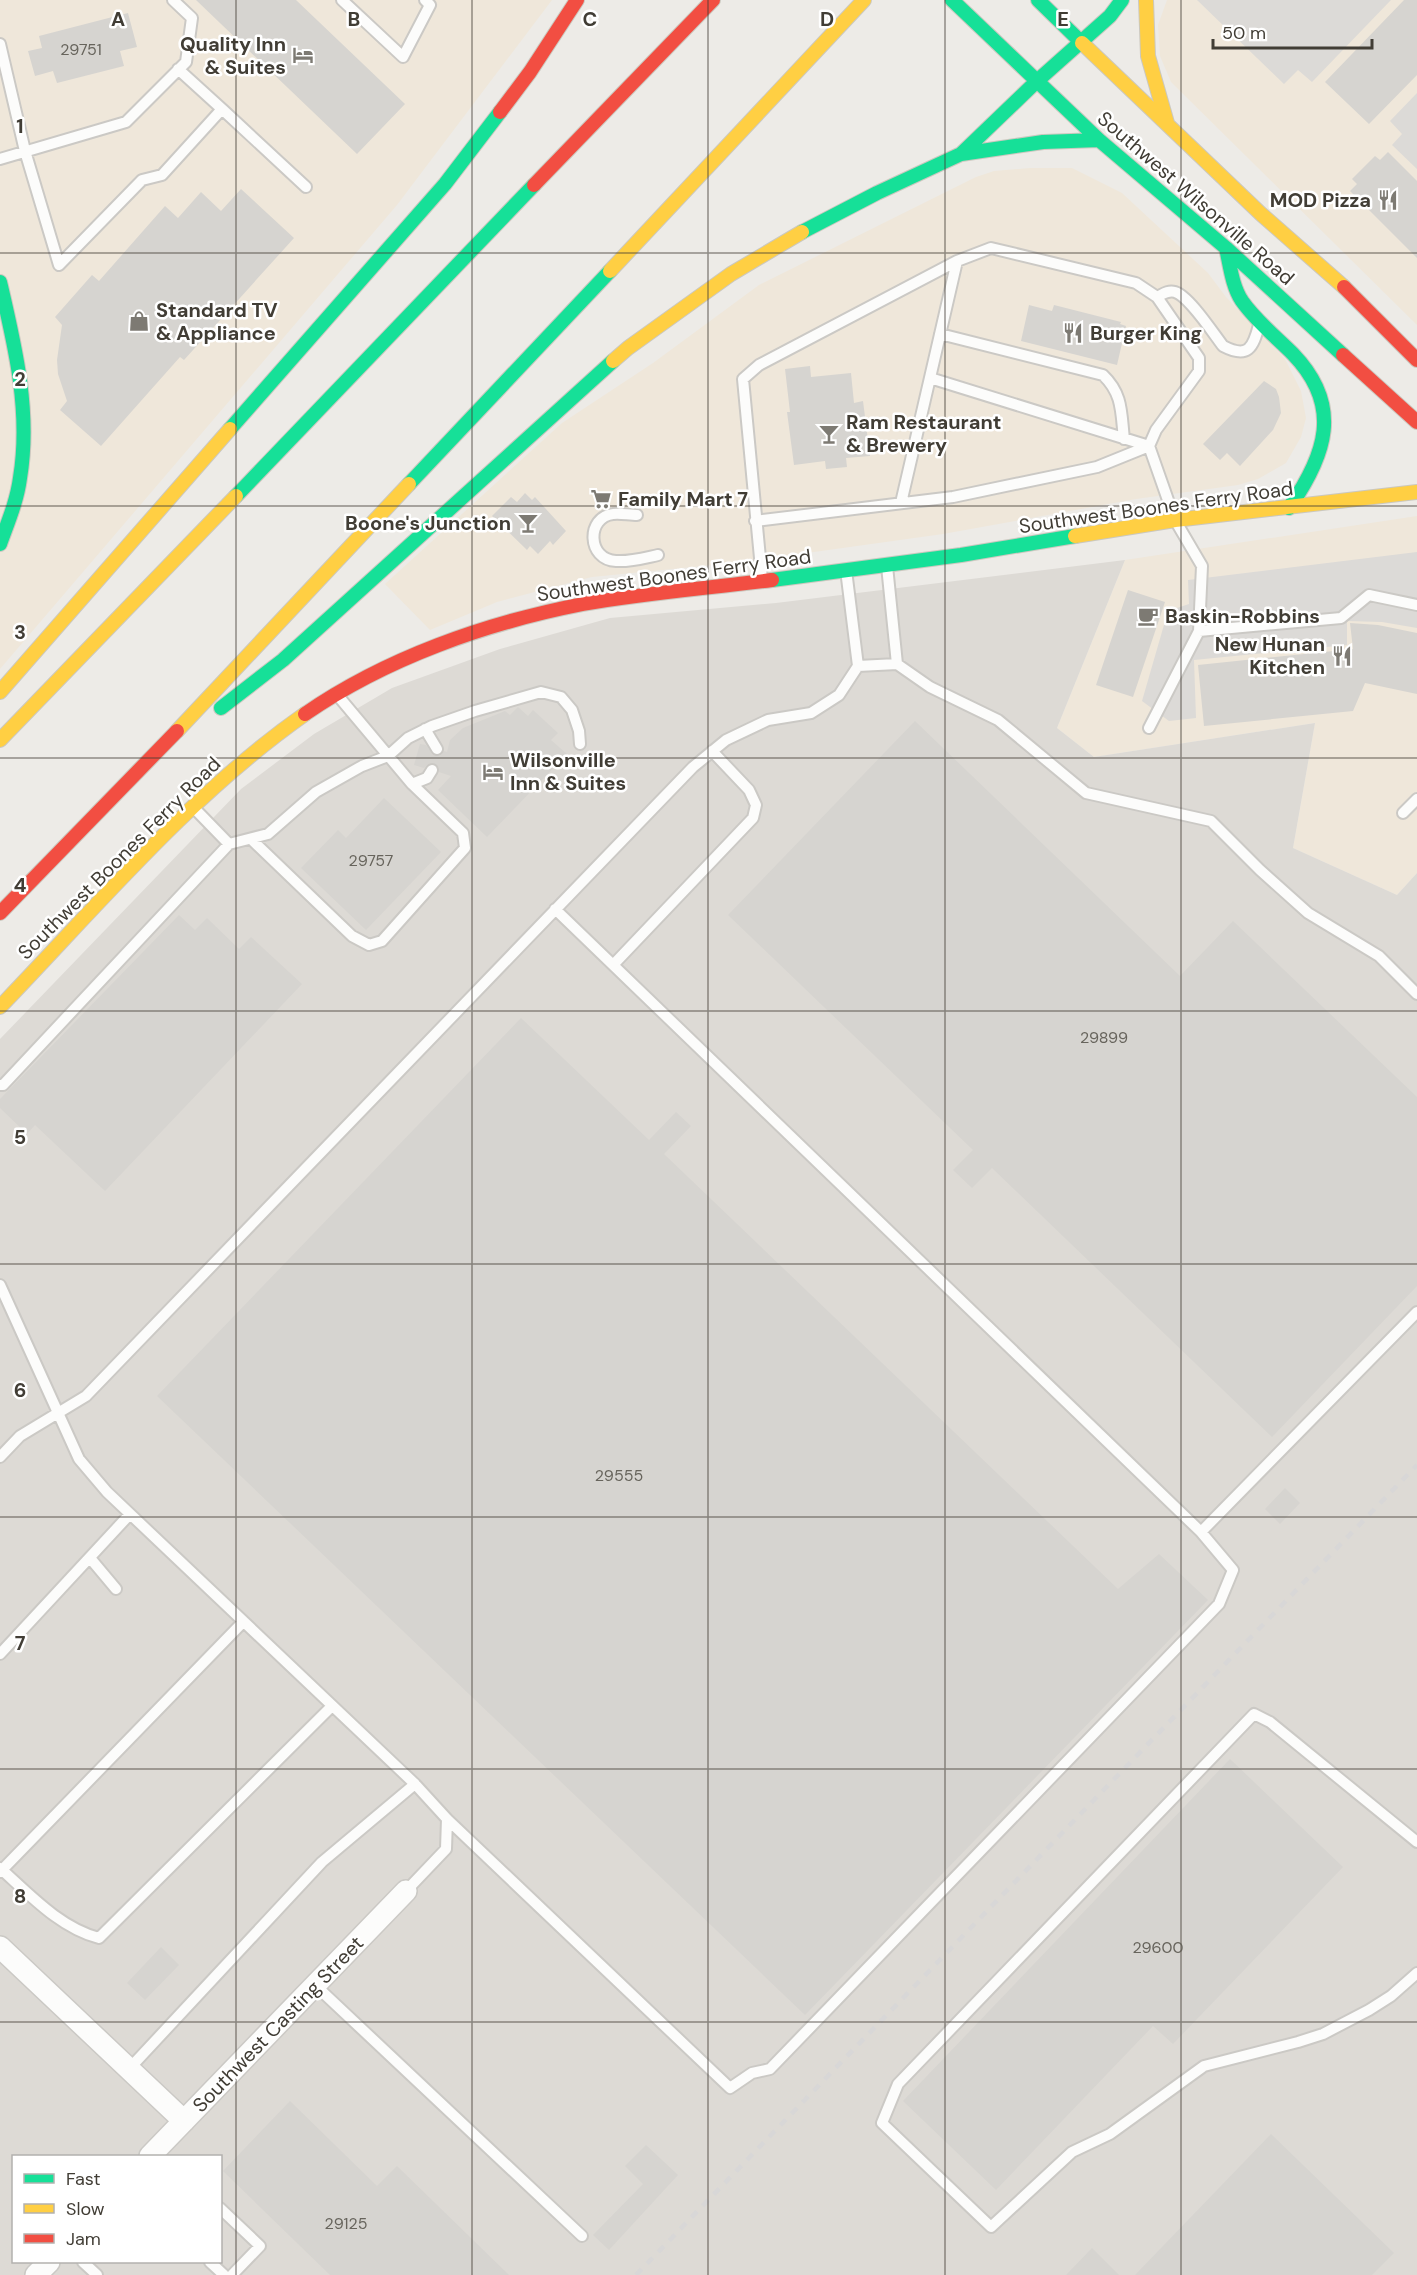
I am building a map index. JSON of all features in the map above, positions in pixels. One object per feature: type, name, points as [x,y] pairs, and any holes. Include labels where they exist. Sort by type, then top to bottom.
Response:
[{"type":"main road","points":[[0,692],[445,184],[530,72],[577,0]]},
{"type":"main road","points":[[0,740],[713,0]]},
{"type":"main road","name":"Southwest Wilsonville Road","points":[[952,0],[1099,140],[1226,248],[1417,422]]},
{"type":"main road","name":"Southwest Wilsonville Road","points":[[1038,0],[1261,214],[1344,287],[1417,360]]},
{"type":"main road","points":[[961,154],[1037,81],[1082,43],[1110,16],[1122,0]]},
{"type":"main road","points":[[1146,0],[1148,56],[1167,123]]},
{"type":"main road","points":[[0,913],[145,765],[859,5]]},
{"type":"main road","points":[[145,765],[283,660],[628,348],[731,274],[810,227],[961,154],[1043,142],[1099,140]]},
{"type":"main road","points":[[1226,248],[1240,298],[1311,375],[1321,394],[1325,411],[1324,436],[1310,475],[1288,508]]},
{"type":"main road","points":[[0,282],[22,381],[25,422],[23,461],[17,491],[0,544]]},
{"type":"main road","name":"Southwest Boones Ferry Road","points":[[0,1006],[192,807],[274,736],[337,694],[380,671],[428,649],[476,631],[534,614],[584,604],[973,554],[1175,520],[1417,492]]},
{"type":"street","name":"Southwest Casting Street","points":[[152,2155],[406,1891]]},
{"type":"street","points":[[0,1947],[184,2121]]},
{"type":"street","points":[[36,2275],[48,2263]]},
{"type":"lane","points":[[0,159],[126,122],[186,62],[192,18],[173,0]]},
{"type":"lane","points":[[342,0],[403,57],[430,5],[425,0]]},
{"type":"lane","points":[[0,44],[25,151],[59,265],[142,180],[162,175],[222,109]]},
{"type":"lane","points":[[178,69],[306,187]]},
{"type":"lane","points":[[762,580],[743,379],[759,365],[957,261],[991,248],[1136,283],[1157,297],[1199,358],[1199,371],[1156,430],[1149,446],[1175,520],[1202,566],[1199,631],[1149,728]]},
{"type":"lane","points":[[901,503],[957,261]]},
{"type":"lane","points":[[1157,297],[1166,292],[1175,292],[1185,300],[1223,346],[1240,352],[1249,349],[1254,342],[1260,322]]},
{"type":"lane","points":[[940,334],[1103,375],[1113,385],[1119,398],[1124,439]]},
{"type":"lane","points":[[930,378],[1149,446]]},
{"type":"lane","points":[[755,521],[953,497],[1097,468],[1149,446]]},
{"type":"lane","points":[[637,515],[611,514],[598,522],[593,530],[593,545],[602,557],[614,561],[638,560],[658,555]]},
{"type":"lane","points":[[887,565],[897,664]]},
{"type":"lane","points":[[0,1457],[20,1436],[86,1396],[693,767],[726,740],[768,720],[811,713],[840,695],[858,666],[846,570]]},
{"type":"lane","points":[[1199,631],[1341,618],[1369,595],[1417,605]]},
{"type":"lane","points":[[858,666],[897,664],[930,687],[998,720],[1086,793],[1211,821],[1260,870],[1308,912],[1379,956],[1417,994]]},
{"type":"lane","points":[[0,1085],[3,1085],[229,844],[268,834],[316,792],[363,766],[388,756],[408,738],[425,729],[475,711],[541,692],[561,697],[572,710],[579,731],[580,744]]},
{"type":"lane","points":[[251,839],[352,936],[369,945],[382,942],[465,848],[463,833],[412,784],[337,694]]},
{"type":"lane","points":[[425,729],[438,749]]},
{"type":"lane","points":[[613,965],[753,818],[756,805],[749,790],[712,751]]},
{"type":"lane","points":[[412,784],[427,778],[432,770]]},
{"type":"lane","points":[[1403,813],[1417,799]]},
{"type":"lane","points":[[192,807],[229,844]]},
{"type":"lane","points":[[0,1285],[79,1459],[107,1492],[415,1784],[447,1819],[730,2088],[752,2073],[770,2069],[1219,1604],[1233,1570],[1201,1532],[555,909]]},
{"type":"lane","points":[[1201,1532],[1417,1312]]},
{"type":"lane","points":[[0,1654],[130,1514]]},
{"type":"lane","points":[[90,1558],[116,1589]]},
{"type":"lane","points":[[243,1622],[1,1870],[64,1923],[84,1934],[99,1938],[332,1706]]},
{"type":"lane","points":[[1417,1842],[1270,1722],[1254,1714],[898,2084],[882,2123],[991,2228],[1072,2152],[1110,2134],[1204,2066],[1323,2034],[1391,1996],[1417,1973]]},
{"type":"lane","points":[[129,2069],[322,1862],[415,1784]]},
{"type":"lane","points":[[406,1891],[446,1849],[447,1819]]},
{"type":"lane","points":[[315,1985],[582,2236]]},
{"type":"lane","points":[[222,2210],[260,2246],[232,2275]]},
{"type":"lane","points":[[84,2263],[97,2275]]},
{"type":"lane","points":[[211,2263],[224,2275]]},
{"type":"shaded area","points":[[0,0],[552,0],[397,205],[0,669]]},
{"type":"shaded area","points":[[1167,0],[1417,0],[1417,325],[1171,82],[1160,56],[1158,25]]},
{"type":"shaded area","points":[[1197,0],[1391,0],[1312,82],[1298,70],[1284,84]]},
{"type":"shaded area","points":[[1417,93],[1417,169],[1392,145],[1402,134],[1390,121]]},
{"type":"shaded area","points":[[1072,168],[1122,193],[1208,273],[1226,297],[1285,359],[1301,391],[1306,418],[1301,437],[1286,463],[1258,479],[1238,485],[1136,499],[943,534],[743,562],[592,577],[497,602],[430,630],[385,584],[562,423],[653,363],[759,285],[976,177],[994,171]]},
{"type":"shaded area","points":[[1417,516],[1417,873],[1397,895],[1293,848],[1315,723],[1094,757],[1057,728],[1125,560]]},
{"type":"shaded area","points":[[1417,552],[1417,628],[1382,622],[1347,621],[1347,645],[1194,660],[1196,718],[1169,721],[1142,701],[1168,611],[1189,604],[1188,580]]},
{"type":"shaded area","points":[[1125,560],[1057,728],[1094,757],[1315,723],[1293,848],[1397,895],[1417,873],[1417,2275],[0,2275],[0,1039],[241,789],[314,734],[392,688],[500,649],[610,618],[776,603]]},
{"type":"building","name":"Quality Inn & Suites","points":[[196,0],[296,0],[405,104],[357,154]]},
{"type":"building","points":[[1404,0],[1417,0],[1417,75],[1369,124],[1325,82]]},
{"type":"building","points":[[128,13],[137,47],[120,51],[124,66],[57,83],[53,71],[35,76],[28,51],[42,48],[39,36]]},
{"type":"building","name":"MOD Pizza","points":[[1388,152],[1417,181],[1417,258],[1350,191],[1357,184],[1352,179],[1375,156],[1380,160]]},
{"type":"building","name":"Standard TV & Appliance","points":[[241,189],[294,238],[184,360],[180,357],[101,446],[60,410],[67,401],[58,374],[57,360],[62,325],[55,317],[92,275],[99,281],[165,206],[178,218],[201,192],[221,211]]},
{"type":"building","name":"Burger King","points":[[1029,305],[1052,311],[1054,305],[1121,322],[1120,324],[1126,326],[1117,365],[1021,341]]},
{"type":"building","name":"Ram Restaurant & Brewery","points":[[810,366],[811,377],[851,373],[854,403],[863,401],[870,456],[846,458],[847,467],[826,469],[825,461],[794,465],[787,412],[790,412],[785,369]]},
{"type":"building","points":[[1264,381],[1276,389],[1279,397],[1281,413],[1273,430],[1240,466],[1227,453],[1220,460],[1203,444]]},
{"type":"building","name":"Boone's Junction","points":[[525,493],[532,500],[535,497],[566,531],[553,545],[550,541],[538,554],[530,546],[527,550],[492,516],[511,497],[517,502]]},
{"type":"building","points":[[1128,590],[1165,602],[1133,697],[1096,685]]},
{"type":"building","points":[[1350,623],[1378,625],[1417,633],[1417,694],[1365,683],[1353,711],[1204,726],[1198,665],[1353,649]]},
{"type":"building","name":"Wilsonville Inn & Suites","points":[[518,707],[528,716],[533,710],[558,733],[551,740],[567,754],[487,837],[438,790],[451,776],[439,772],[438,766],[433,763],[424,768],[414,765],[420,744],[426,745],[433,755],[440,756],[444,751],[447,752],[450,740],[463,728],[505,711],[510,715]]},
{"type":"building","points":[[915,721],[1180,976],[1233,921],[1417,1097],[1417,1286],[1272,1437],[992,1168],[972,1188],[953,1170],[973,1150],[728,915]]},
{"type":"building","points":[[384,798],[441,852],[366,930],[301,868],[338,830],[346,838]]},
{"type":"building","points":[[179,915],[195,930],[207,918],[239,949],[251,937],[302,984],[105,1191],[35,1125],[27,1134],[0,1108],[0,1099]]},
{"type":"building","points":[[521,1018],[649,1140],[676,1112],[691,1126],[664,1154],[1118,1589],[1159,1554],[1208,1600],[805,2015],[157,1396]]},
{"type":"building","points":[[1285,1488],[1300,1503],[1280,1524],[1265,1509]]},
{"type":"building","points":[[1230,1759],[1343,1867],[1173,2044],[1153,2026],[996,2190],[903,2101]]},
{"type":"building","points":[[161,1947],[179,1965],[145,2000],[127,1983]]},
{"type":"building","points":[[290,2101],[377,2186],[397,2166],[509,2275],[330,2275],[223,2171]]},
{"type":"building","points":[[1271,2134],[1394,2253],[1372,2275],[1135,2275]]},
{"type":"building","points":[[646,2145],[678,2175],[609,2250],[593,2235],[643,2184],[625,2166]]},
{"type":"building","points":[[1092,2248],[1119,2275],[1066,2275]]},
{"type":"railway","points":[[636,2275],[1417,1465]]},
{"type":"traffic: fast","points":[[952,0],[1037,81]]},
{"type":"traffic: fast","points":[[1038,0],[1082,43]]},
{"type":"traffic: fast","points":[[961,154],[1037,81],[1110,16],[1122,0]]},
{"type":"traffic: fast","points":[[1037,81],[1099,140],[1226,248],[1343,355]]},
{"type":"traffic: fast","points":[[230,429],[445,184],[500,112]]},
{"type":"traffic: fast","points":[[802,232],[877,193],[961,154],[1043,142],[1099,140]]},
{"type":"traffic: fast","points":[[236,496],[534,185]]},
{"type":"traffic: fast","points":[[1226,248],[1234,282],[1242,301],[1309,373],[1319,393],[1324,431],[1320,450],[1302,488],[1289,508]]},
{"type":"traffic: fast","points":[[409,484],[610,271]]},
{"type":"traffic: fast","points":[[0,282],[20,379],[24,429],[19,487],[0,544]]},
{"type":"traffic: fast","points":[[221,708],[283,660],[613,361]]},
{"type":"traffic: fast","points":[[772,580],[961,555],[1075,536]]},
{"type":"traffic: slow","points":[[610,271],[864,0]]},
{"type":"traffic: slow","points":[[1146,0],[1148,56],[1167,123]]},
{"type":"traffic: slow","points":[[1082,43],[1261,214],[1344,287]]},
{"type":"traffic: slow","points":[[613,361],[731,274],[802,232]]},
{"type":"traffic: slow","points":[[0,692],[230,429]]},
{"type":"traffic: slow","points":[[177,731],[409,484]]},
{"type":"traffic: slow","points":[[1075,536],[1175,520],[1417,492]]},
{"type":"traffic: slow","points":[[0,740],[236,496]]},
{"type":"traffic: slow","points":[[0,1007],[184,815],[263,745],[305,714]]},
{"type":"traffic: jam","points":[[500,112],[530,72],[577,0]]},
{"type":"traffic: jam","points":[[534,185],[713,0]]},
{"type":"traffic: jam","points":[[1344,287],[1417,360]]},
{"type":"traffic: jam","points":[[1343,355],[1417,422]]},
{"type":"traffic: jam","points":[[305,714],[336,694],[403,660],[438,645],[510,621],[606,600],[772,580]]},
{"type":"traffic: jam","points":[[0,913],[177,731]]},
{"type":"place","name":"Quality Inn & Suites","points":[[303,55]]},
{"type":"place","name":"MOD Pizza","points":[[1388,200]]},
{"type":"place","name":"Standard TV & Appliance","points":[[139,321]]},
{"type":"place","name":"Burger King","points":[[1073,333]]},
{"type":"place","name":"Ram Restaurant & Brewery","points":[[829,434]]},
{"type":"place","name":"Family Mart 7","points":[[601,499]]},
{"type":"place","name":"Boone's Junction","points":[[528,523]]},
{"type":"place","name":"Baskin-Robbins","points":[[1148,616]]},
{"type":"place","name":"New Hunan Kitchen","points":[[1342,656]]},
{"type":"place","name":"Wilsonville Inn & Suites","points":[[493,772]]}]
